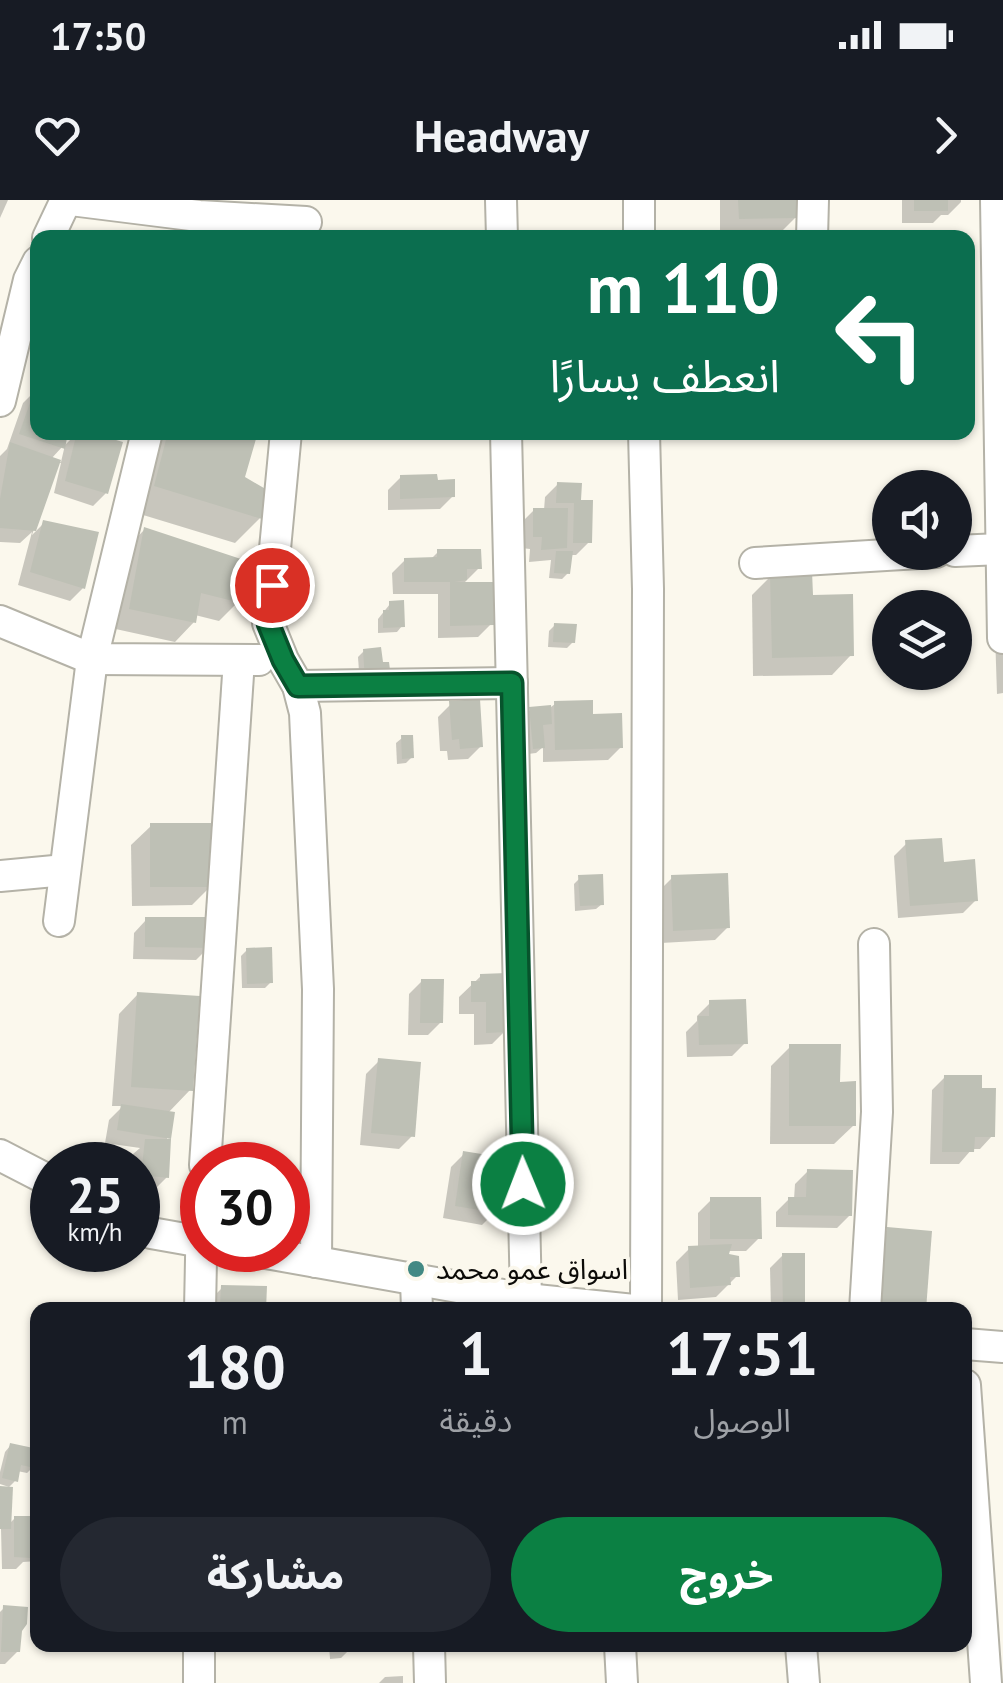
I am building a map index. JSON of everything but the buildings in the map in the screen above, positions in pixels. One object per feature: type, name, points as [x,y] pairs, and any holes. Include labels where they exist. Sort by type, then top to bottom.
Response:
[{"type":"street","points":[[52,230],[68,200],[130,204],[196,227],[308,220]]},
{"type":"street","points":[[501,200],[502,230]]},
{"type":"street","points":[[638,200],[640,230]]},
{"type":"street","points":[[812,230],[814,200]]},
{"type":"street","points":[[996,200],[1003,638]]},
{"type":"street","points":[[0,400],[30,278]]},
{"type":"street","points":[[59,921],[92,659],[144,440]]},
{"type":"street","points":[[285,440],[268,623],[291,673],[306,735],[318,989],[316,1262]]},
{"type":"street","points":[[506,440],[526,1299]]},
{"type":"street","points":[[644,440],[648,589],[646,1302]]},
{"type":"street","points":[[972,550],[1001,549]]},
{"type":"street","points":[[755,563],[872,556]]},
{"type":"street","points":[[0,620],[92,659],[239,660],[291,673],[512,683]]},
{"type":"street","points":[[208,1142],[239,660]]},
{"type":"street","points":[[0,876],[65,870]]},
{"type":"street","points":[[865,1302],[877,1112],[874,944]]},
{"type":"street","points":[[0,1155],[30,1171]]},
{"type":"street","points":[[310,1261],[416,1295],[551,1302]]},
{"type":"street","points":[[200,1302],[201,1272]]},
{"type":"street","points":[[972,1345],[1003,1348]]},
{"type":"street","points":[[972,1484],[986,1683]]},
{"type":"street","points":[[199,1652],[199,1683]]},
{"type":"street","points":[[428,1652],[430,1683]]},
{"type":"street","points":[[620,1652],[622,1683]]},
{"type":"street","points":[[802,1652],[804,1683]]},
{"type":"place","name":"اسواق عمو محمد","points":[[416,1269]]},
{"type":"route","points":[[272,585],[268,623],[298,686],[512,683],[523,1184]]}]
